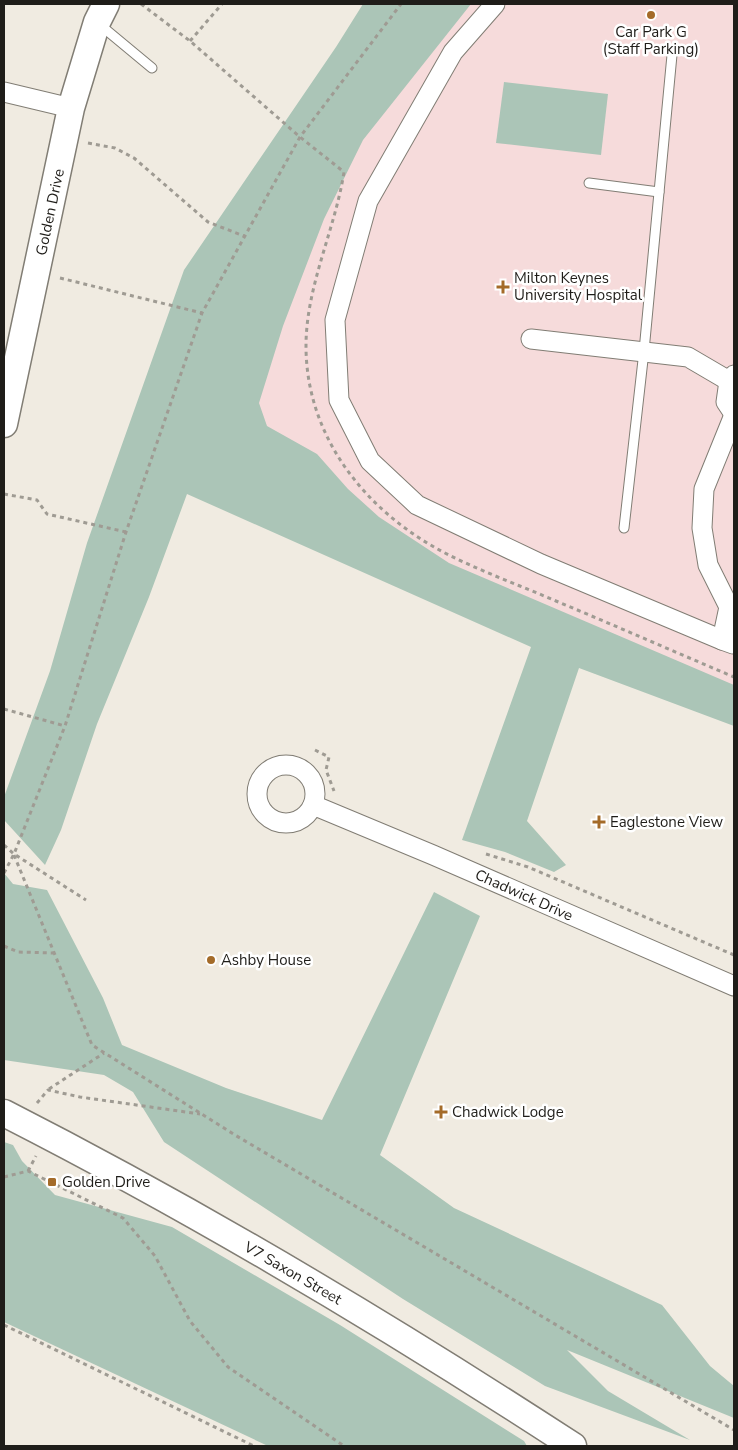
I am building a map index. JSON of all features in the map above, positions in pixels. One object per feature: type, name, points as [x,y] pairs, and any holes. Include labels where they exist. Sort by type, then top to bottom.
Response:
[{"type":"street","points":[[495,4],[452,52],[368,201],[335,320],[338,400],[370,461],[417,505],[541,564],[728,642],[729,607],[708,565],[702,528],[704,489],[734,415],[726,402],[732,378],[688,357],[531,339]]},
{"type":"street","name":"Golden Drive","points":[[4,424],[10,371],[37,273],[71,108],[102,13]]},
{"type":"street","points":[[4,92],[71,108]]},
{"type":"street","name":"Chadwick Drive","points":[[313,805],[734,986]]},
{"type":"street","name":"V7 Saxon Street","points":[[4,1113],[97,1161],[325,1291],[448,1364],[573,1446]]},
{"type":"lane","points":[[102,13],[152,68]]},
{"type":"lane","points":[[624,528],[644,351],[672,55]]},
{"type":"lane","points":[[589,184],[659,192]]},
{"type":"path","points":[[141,4],[190,41],[300,137],[344,172],[339,204],[316,275],[306,345],[312,400],[323,431],[352,477],[397,523],[444,552],[734,677]]},
{"type":"path","points":[[190,41],[222,4]]},
{"type":"path","points":[[4,873],[14,854],[65,726],[126,532],[202,313],[300,137],[401,4]]},
{"type":"path","points":[[65,139],[116,148],[134,158],[208,222],[245,236]]},
{"type":"path","points":[[37,273],[202,313]]},
{"type":"path","points":[[4,494],[37,500],[47,514],[126,532]]},
{"type":"path","points":[[4,709],[65,726]]},
{"type":"path","points":[[315,750],[329,757],[326,770],[331,787],[336,793]]},
{"type":"path","points":[[4,845],[14,854],[86,900]]},
{"type":"path","points":[[481,853],[528,867],[734,955]]},
{"type":"path","points":[[14,854],[92,1045],[203,1114],[734,1430]]},
{"type":"path","points":[[4,946],[18,952],[54,953]]},
{"type":"path","points":[[29,1099],[37,1104],[48,1090],[104,1053]]},
{"type":"path","points":[[48,1090],[80,1097],[203,1114]]},
{"type":"path","points":[[4,1177],[28,1170],[123,1218],[155,1256],[190,1321],[228,1367],[344,1446]]},
{"type":"path","points":[[4,1324],[254,1446]]},
{"type":"shaded area","name":"Milton Keynes University Hospital","points":[[450,4],[734,4],[734,695],[352,530],[215,425],[330,150]]},
{"type":"green space","points":[[363,4],[471,4],[363,140],[324,219],[283,326],[259,403],[267,426],[317,454],[348,489],[379,517],[449,563],[734,685],[734,726],[579,668],[527,821],[566,865],[554,872],[505,852],[462,840],[531,647],[187,494],[149,597],[97,724],[61,830],[45,865],[4,820],[4,797],[50,671],[87,543],[184,270],[336,47]]},
{"type":"green space","points":[[504,82],[608,94],[601,155],[496,143]]},
{"type":"green space","points":[[4,873],[13,884],[47,890],[103,998],[122,1045],[226,1088],[322,1120],[434,892],[480,916],[380,1155],[454,1208],[662,1305],[710,1366],[734,1386],[734,1418],[567,1350],[608,1391],[690,1440],[545,1386],[403,1299],[164,1142],[133,1092],[104,1075],[4,1060]]},
{"type":"green space","points":[[4,1142],[13,1145],[22,1161],[55,1195],[172,1227],[340,1325],[524,1441],[527,1446],[268,1446],[4,1322]]},
{"type":"place","name":"Car Park G (Staff Parking)","points":[[651,15]]},
{"type":"place","name":"Milton Keynes University Hospital","points":[[503,287]]},
{"type":"place","name":"Eaglestone View","points":[[599,822]]},
{"type":"place","name":"Ashby House","points":[[211,960]]},
{"type":"place","name":"Chadwick Lodge","points":[[441,1112]]},
{"type":"place","name":"Golden Drive","points":[[52,1182]]}]
